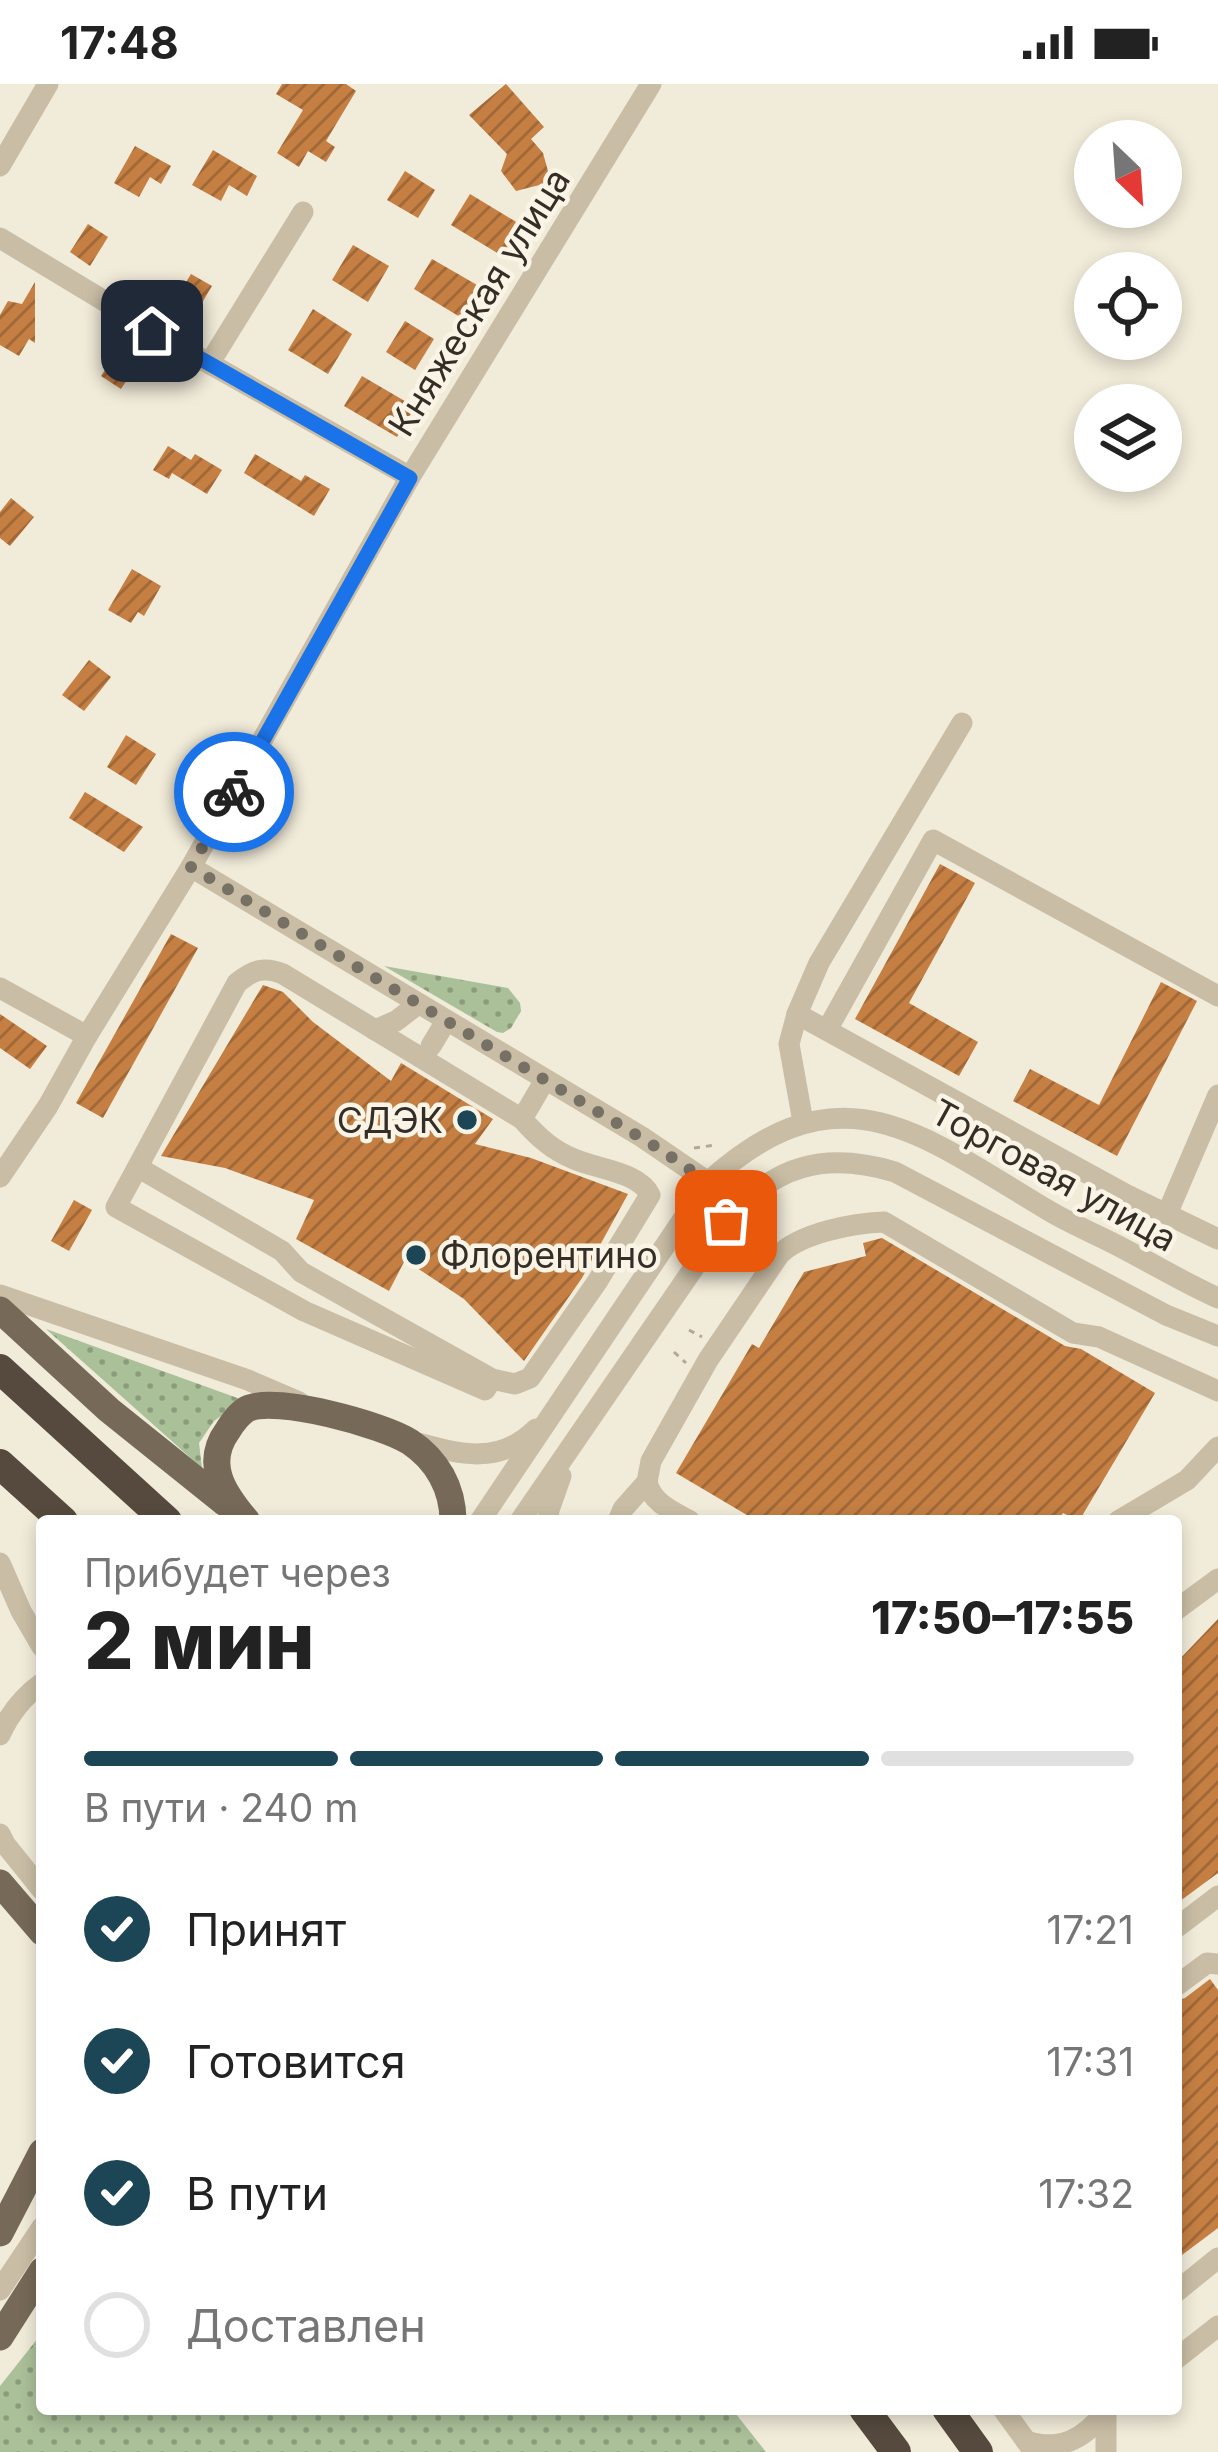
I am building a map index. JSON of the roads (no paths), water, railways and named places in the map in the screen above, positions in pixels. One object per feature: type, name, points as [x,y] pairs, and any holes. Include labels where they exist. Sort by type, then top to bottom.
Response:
[{"type":"highway","points":[[0,1369],[160,1515]]},
{"type":"highway","points":[[0,1464],[56,1515]]},
{"type":"highway","points":[[868,2415],[896,2452]]},
{"type":"highway","points":[[951,2415],[978,2452]]},
{"type":"main road","points":[[0,1310],[109,1410],[240,1515]]},
{"type":"main road","points":[[242,1515],[225,1494],[216,1456],[223,1437],[247,1409],[272,1404],[316,1409],[407,1440],[441,1473],[452,1515]]},
{"type":"main road","points":[[132,1489],[172,1515]]},
{"type":"main road","points":[[2,1890],[36,1925]]},
{"type":"main road","points":[[0,2233],[36,2164]]},
{"type":"main road","points":[[0,2233],[36,2179]]},
{"type":"main road","points":[[0,2340],[36,2281]]},
{"type":"main road","points":[[0,2340],[36,2300]]},
{"type":"street","points":[[0,166],[48,84]]},
{"type":"street","name":"Княжеская улица","points":[[0,1177],[51,1113],[87,1036],[191,867],[410,478],[651,84]]},
{"type":"street","points":[[212,365],[303,212]]},
{"type":"street","points":[[0,238],[410,478]]},
{"type":"street","points":[[803,1122],[789,1044],[797,1013],[819,963],[962,723]]},
{"type":"street","points":[[827,1030],[932,840],[1218,996]]},
{"type":"street","points":[[191,867],[642,1137],[738,1207]]},
{"type":"street","points":[[139,1168],[282,1251],[301,1272],[492,1379],[515,1384],[530,1378],[597,1282],[650,1192],[645,1186],[572,1159],[542,1142],[522,1119],[283,974],[263,969],[237,983],[116,1207],[304,1311],[485,1390],[492,1379]]},
{"type":"street","points":[[0,988],[87,1036]]},
{"type":"street","points":[[375,1030],[418,1004]]},
{"type":"street","points":[[797,1013],[1218,1239]]},
{"type":"street","points":[[431,1046],[446,1021]]},
{"type":"street","points":[[522,1119],[545,1080]]},
{"type":"street","points":[[1167,1214],[1218,1095]]},
{"type":"street","name":"Торговая улица","points":[[484,1515],[708,1182],[742,1153],[803,1122],[848,1118],[908,1131],[1175,1279],[1218,1298]]},
{"type":"street","name":"Торговая улица","points":[[524,1515],[738,1207],[779,1175],[802,1166],[834,1161],[895,1172],[1166,1315],[1218,1336]]},
{"type":"street","points":[[680,1515],[650,1493],[647,1482],[651,1461],[708,1360],[790,1244],[862,1222],[884,1222],[1073,1333],[1099,1337],[1218,1391]]},
{"type":"street","points":[[597,1282],[626,1302]]},
{"type":"street","points":[[0,1295],[248,1380],[316,1409]]},
{"type":"street","points":[[407,1440],[463,1455],[485,1455],[529,1436],[562,1402]]},
{"type":"street","points":[[1128,1515],[1186,1480],[1218,1447]]},
{"type":"street","points":[[549,1515],[571,1448]]},
{"type":"street","points":[[620,1515],[647,1482]]},
{"type":"street","points":[[0,1563],[36,1637]]},
{"type":"street","points":[[1182,1606],[1218,1579]]},
{"type":"street","points":[[0,1735],[36,1688]]},
{"type":"street","points":[[0,1834],[36,1883]]},
{"type":"street","points":[[1182,1923],[1218,1896]]},
{"type":"street","points":[[1182,1982],[1207,1963],[1218,1964]]},
{"type":"street","points":[[0,2290],[36,2236]]},
{"type":"street","points":[[1182,2287],[1218,2258]]},
{"type":"street","points":[[1182,2354],[1218,2326]]},
{"type":"street","points":[[1008,2415],[1031,2446],[1051,2451],[1079,2440],[1102,2415]]},
{"type":"street","points":[[1106,2415],[1106,2452]]},
{"type":"place","name":"СДЭК","points":[[467,1120]]},
{"type":"place","name":"Флорентино","points":[[416,1255]]}]
